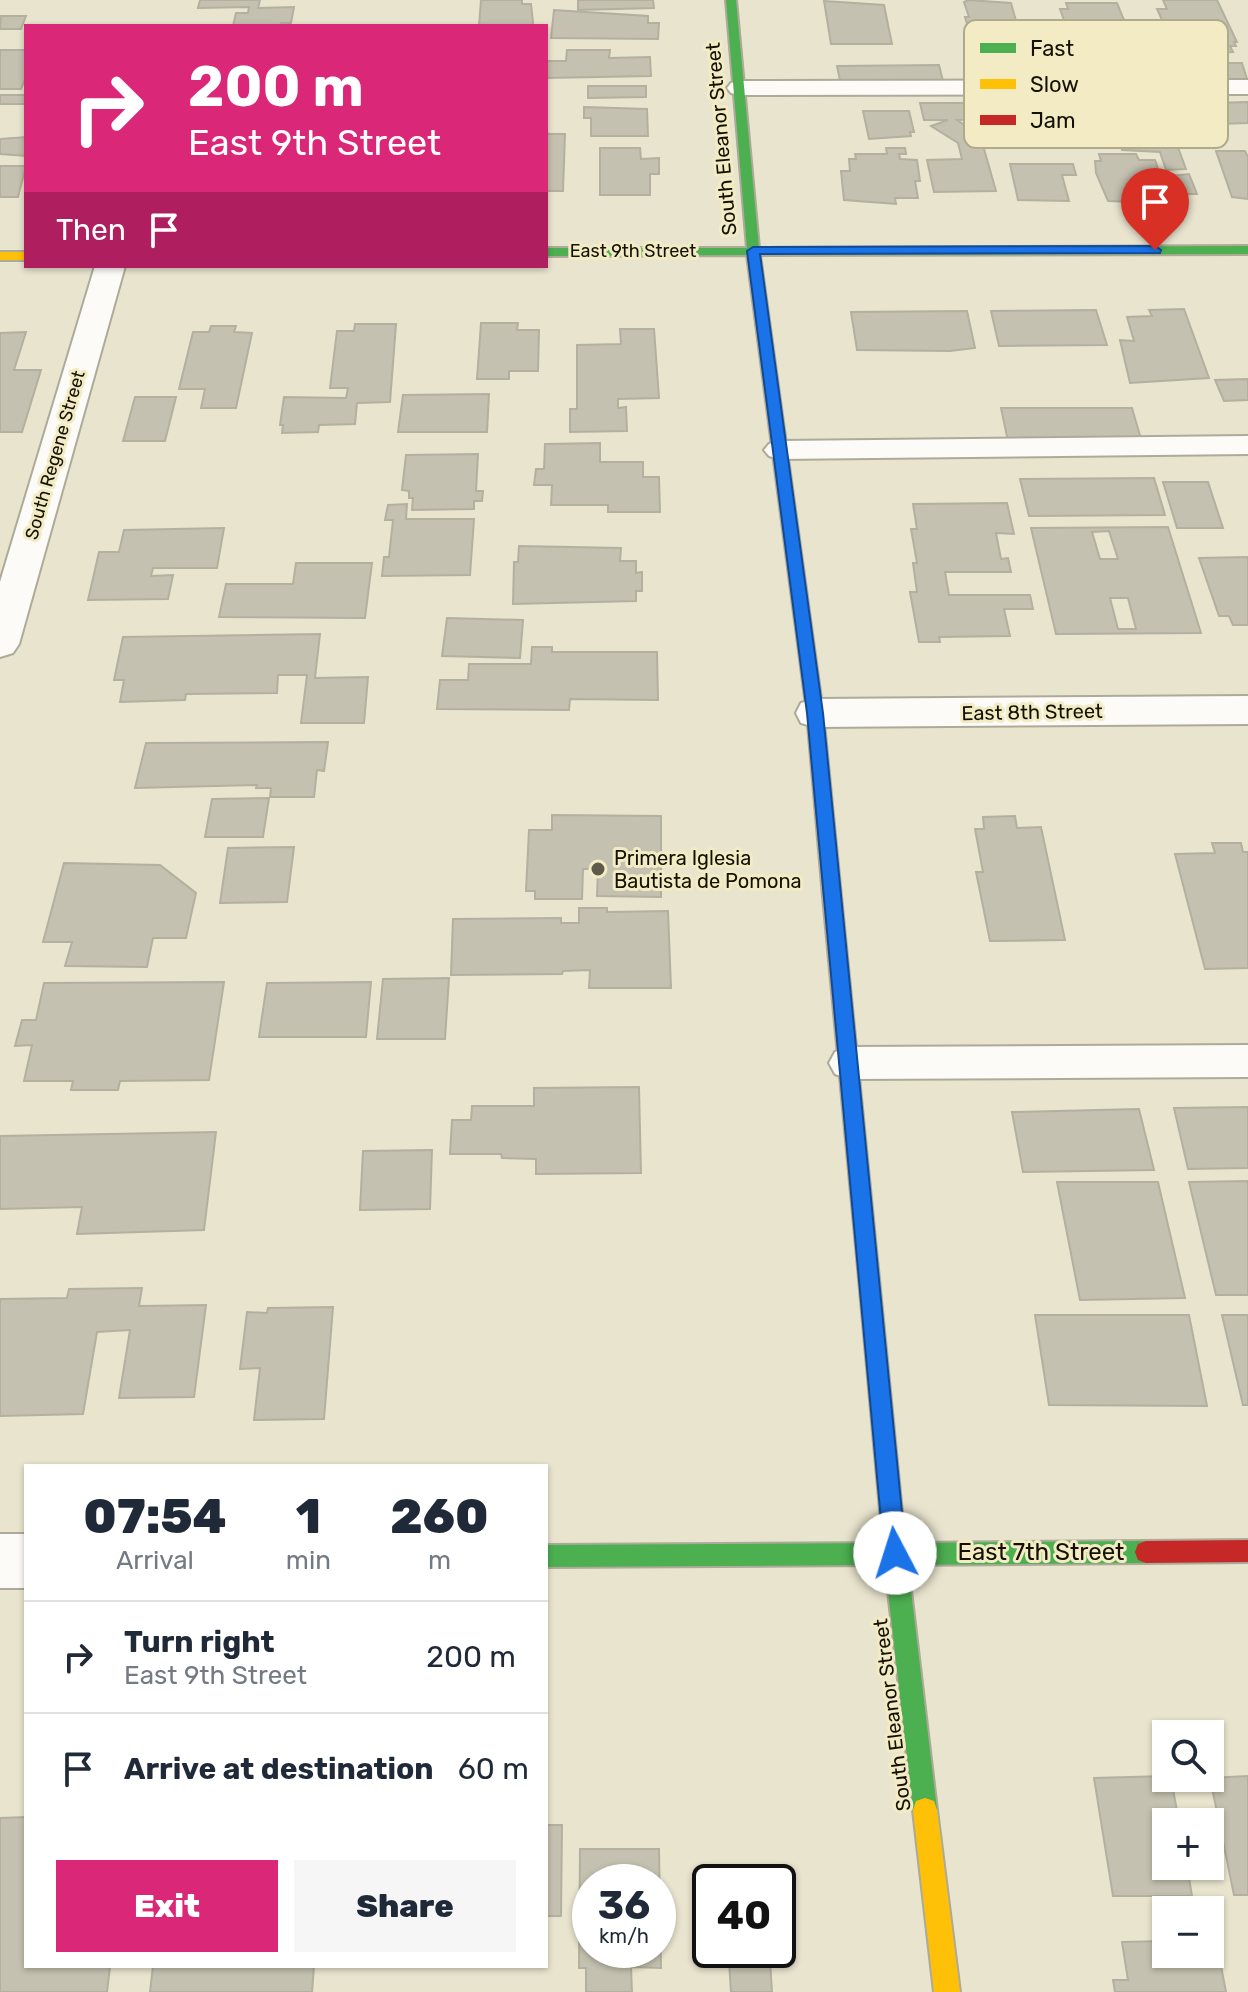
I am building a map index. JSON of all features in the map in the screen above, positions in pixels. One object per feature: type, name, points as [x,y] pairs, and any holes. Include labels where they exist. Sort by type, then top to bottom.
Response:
[{"type":"street","name":"South Eleanor Street","points":[[731,0],[753,251],[815,713],[895,1553],[947,1992]]},
{"type":"street","name":"East 9th Street","points":[[548,252],[1248,250]]},
{"type":"street","points":[[0,256],[24,256]]},
{"type":"street","name":"South Regene Street","points":[[0,644],[109,268]]},
{"type":"street","name":"East 8th Street","points":[[815,713],[1248,710]]},
{"type":"street","name":"East 7th Street","points":[[548,1556],[1248,1551]]},
{"type":"street","points":[[0,1561],[24,1561]]},
{"type":"lane","points":[[1228,87],[1248,87]]},
{"type":"lane","points":[[739,88],[964,88]]},
{"type":"lane","points":[[779,450],[1248,445]]},
{"type":"lane","points":[[849,1063],[1248,1061]]},
{"type":"building","points":[[200,0],[260,0],[258,8],[294,7],[291,23],[281,24],[233,24],[236,13],[248,13],[249,7],[198,8]]},
{"type":"building","points":[[481,0],[522,0],[522,4],[531,4],[532,24],[479,24]]},
{"type":"building","points":[[578,0],[653,0],[654,8],[578,10]]},
{"type":"building","points":[[1163,0],[1217,0],[1227,20],[1162,20],[1157,9],[1167,9]]},
{"type":"building","points":[[824,1],[884,5],[892,44],[831,44]]},
{"type":"building","points":[[964,2],[1011,3],[1016,20],[966,20],[965,17],[969,17]]},
{"type":"building","points":[[1066,3],[1117,3],[1124,20],[1064,20],[1060,9],[1068,9]]},
{"type":"building","points":[[554,10],[648,16],[648,23],[659,23],[658,39],[551,38]]},
{"type":"building","points":[[1,16],[26,16],[21,29],[0,29]]},
{"type":"building","points":[[1228,23],[1237,42],[1234,42],[1236,46],[1230,46],[1233,52],[1228,52]]},
{"type":"building","points":[[0,50],[24,50],[24,82],[21,89],[0,89]]},
{"type":"building","points":[[567,50],[610,50],[609,58],[650,57],[651,76],[548,78],[548,61],[566,61]]},
{"type":"building","points":[[1228,63],[1242,63],[1248,82],[1228,82]]},
{"type":"building","points":[[939,65],[944,85],[841,85],[837,66]]},
{"type":"building","points":[[588,86],[646,86],[646,97],[588,98]]},
{"type":"building","points":[[0,95],[24,95],[24,104],[0,104]]},
{"type":"building","points":[[1248,102],[1248,123],[1228,124],[1228,103]]},
{"type":"building","points":[[920,103],[964,103],[964,120],[957,120],[964,125],[964,148],[984,148],[996,191],[934,192],[927,160],[962,159],[958,143],[931,126],[948,120],[924,120]]},
{"type":"building","points":[[584,107],[647,109],[648,136],[591,136],[591,118],[584,118]]},
{"type":"building","points":[[863,111],[909,111],[914,132],[910,132],[911,136],[869,139]]},
{"type":"building","points":[[548,134],[565,134],[563,191],[548,191]]},
{"type":"building","points":[[24,137],[24,156],[0,154],[0,139]]},
{"type":"building","points":[[600,148],[640,148],[641,159],[659,158],[659,174],[650,174],[650,195],[600,195]]},
{"type":"building","points":[[886,148],[905,148],[906,154],[899,154],[900,159],[917,160],[920,181],[915,181],[918,198],[895,198],[896,204],[844,200],[841,171],[850,171],[849,159],[856,159],[855,154],[887,154]]},
{"type":"building","points":[[1178,148],[1186,169],[1166,170],[1160,152],[1122,150]]},
{"type":"building","points":[[1216,151],[1245,151],[1248,157],[1248,199],[1232,197]]},
{"type":"building","points":[[1099,154],[1136,154],[1139,160],[1155,160],[1161,177],[1189,174],[1197,194],[1172,194],[1169,185],[1165,186],[1170,200],[1156,200],[1157,203],[1108,201],[1096,173],[1095,161],[1101,161]]},
{"type":"building","points":[[1010,164],[1073,164],[1076,175],[1062,175],[1069,201],[1018,200]]},
{"type":"building","points":[[0,166],[24,166],[18,197],[0,197]]},
{"type":"building","points":[[1184,309],[1209,378],[1130,383],[1120,340],[1134,341],[1127,317],[1152,316],[1149,310]]},
{"type":"building","points":[[1096,310],[1107,345],[999,346],[991,311]]},
{"type":"building","points":[[967,311],[975,348],[950,351],[857,350],[851,312]]},
{"type":"building","points":[[481,323],[518,323],[517,330],[539,330],[538,371],[509,371],[509,379],[477,379]]},
{"type":"building","points":[[355,324],[396,324],[390,402],[357,403],[355,424],[319,425],[318,432],[282,433],[283,425],[280,425],[284,397],[346,398],[348,388],[330,388],[337,331],[354,331]]},
{"type":"building","points":[[211,326],[236,326],[234,332],[252,333],[236,408],[201,408],[205,389],[179,389],[193,332],[209,332]]},
{"type":"building","points":[[620,329],[654,329],[659,398],[618,399],[618,408],[626,407],[627,431],[570,432],[570,409],[577,409],[577,345],[621,344]]},
{"type":"building","points":[[26,332],[14,370],[41,370],[22,432],[0,432],[0,333]]},
{"type":"building","points":[[1248,379],[1248,400],[1224,401],[1215,380]]},
{"type":"building","points":[[489,394],[487,432],[398,432],[403,395]]},
{"type":"building","points":[[135,397],[176,397],[165,441],[123,441]]},
{"type":"building","points":[[1001,408],[1132,408],[1143,446],[1009,446]]},
{"type":"building","points":[[600,443],[600,462],[643,462],[643,477],[659,477],[660,512],[608,512],[608,505],[551,505],[552,485],[534,485],[536,469],[544,469],[545,444]]},
{"type":"building","points":[[478,454],[476,491],[483,491],[482,501],[474,501],[474,509],[412,510],[413,498],[409,498],[409,491],[402,490],[406,455]]},
{"type":"building","points":[[1154,478],[1165,515],[1029,516],[1020,479]]},
{"type":"building","points":[[1163,482],[1208,482],[1223,528],[1177,528]]},
{"type":"building","points":[[1007,503],[1014,534],[996,533],[1001,559],[1008,558],[1011,572],[945,572],[949,595],[1030,595],[1033,609],[1004,609],[1010,636],[939,637],[940,642],[919,642],[910,592],[917,592],[913,563],[917,563],[911,529],[917,529],[913,504]]},
{"type":"building","points":[[407,504],[406,519],[474,519],[470,575],[382,576],[384,557],[389,557],[393,520],[385,520],[388,505]]},
{"type":"building","points":[[1168,527],[1201,633],[1056,634],[1031,528]],"holes":[[[1109,531],[1118,559],[1100,559],[1092,532]],[[1110,598],[1128,598],[1136,629],[1118,629]]]},
{"type":"building","points":[[224,528],[217,568],[153,568],[151,576],[173,575],[168,599],[88,600],[99,552],[119,552],[124,530]]},
{"type":"building","points":[[519,546],[621,548],[620,561],[636,561],[636,573],[642,572],[642,591],[636,591],[636,601],[513,604],[514,562],[518,562]]},
{"type":"building","points":[[1248,557],[1248,625],[1233,625],[1229,616],[1219,616],[1199,558]]},
{"type":"building","points":[[296,563],[372,563],[365,618],[219,617],[226,584],[293,584]]},
{"type":"building","points":[[447,618],[523,620],[520,658],[442,656]]},
{"type":"building","points":[[320,634],[315,678],[368,677],[364,723],[301,723],[307,675],[278,675],[277,693],[186,694],[185,700],[120,702],[124,680],[114,680],[123,637]]},
{"type":"building","points":[[532,647],[552,647],[552,652],[657,652],[658,700],[570,699],[569,710],[437,709],[440,680],[468,680],[469,664],[531,664]]},
{"type":"building","points":[[328,742],[324,771],[317,770],[314,797],[270,797],[271,788],[256,788],[257,785],[135,788],[146,743]]},
{"type":"building","points":[[269,798],[263,837],[205,837],[212,799]]},
{"type":"building","points":[[552,815],[661,816],[661,897],[597,896],[598,869],[583,869],[582,899],[535,899],[535,891],[526,891],[529,830],[552,830]]},
{"type":"building","points":[[1015,816],[1017,828],[1041,827],[1065,940],[990,941],[976,872],[983,872],[975,829],[984,829],[983,817]]},
{"type":"building","points":[[1212,843],[1241,843],[1243,852],[1248,852],[1248,968],[1205,969],[1175,854],[1215,853]]},
{"type":"building","points":[[294,847],[287,902],[220,903],[228,848]]},
{"type":"building","points":[[64,863],[160,865],[196,893],[186,938],[153,938],[147,967],[65,966],[72,942],[43,942]]},
{"type":"building","points":[[579,908],[607,908],[607,912],[668,911],[671,988],[589,988],[590,970],[563,971],[562,974],[451,975],[453,919],[561,918],[561,923],[579,923]]},
{"type":"building","points":[[449,978],[445,1039],[377,1039],[383,979]]},
{"type":"building","points":[[224,982],[209,1080],[120,1081],[118,1090],[71,1090],[73,1081],[24,1081],[32,1045],[15,1046],[22,1020],[36,1020],[44,983]]},
{"type":"building","points":[[371,982],[366,1037],[259,1037],[267,983]]},
{"type":"building","points":[[639,1087],[641,1173],[536,1174],[536,1159],[502,1158],[501,1154],[450,1154],[452,1120],[471,1120],[472,1106],[534,1106],[534,1088]]},
{"type":"building","points":[[1248,1107],[1248,1168],[1188,1169],[1174,1108]]},
{"type":"building","points":[[1139,1109],[1154,1170],[1023,1172],[1012,1112]]},
{"type":"building","points":[[216,1132],[204,1230],[77,1234],[82,1207],[0,1209],[0,1136]]},
{"type":"building","points":[[432,1150],[430,1209],[360,1210],[363,1151]]},
{"type":"building","points":[[1248,1181],[1248,1295],[1216,1295],[1189,1182]]},
{"type":"building","points":[[1057,1182],[1158,1182],[1185,1298],[1080,1300]]},
{"type":"building","points":[[142,1288],[139,1306],[206,1305],[194,1397],[119,1398],[130,1330],[97,1332],[83,1414],[0,1416],[0,1299],[67,1298],[69,1289]]},
{"type":"building","points":[[333,1307],[324,1419],[254,1420],[260,1368],[240,1369],[247,1312],[267,1313],[268,1308]]},
{"type":"building","points":[[1035,1315],[1189,1315],[1207,1406],[1049,1405]]},
{"type":"building","points":[[1222,1315],[1248,1315],[1248,1405],[1243,1405]]},
{"type":"building","points":[[1152,1776],[1152,1792],[1174,1792],[1176,1808],[1152,1808],[1152,1880],[1189,1880],[1192,1896],[1113,1896],[1094,1778]]},
{"type":"building","points":[[1248,1776],[1248,1895],[1234,1895],[1224,1846],[1224,1808],[1216,1808],[1213,1792],[1224,1792],[1224,1777]]},
{"type":"building","points":[[24,1817],[24,1968],[110,1968],[107,1992],[0,1992],[0,1818]]},
{"type":"building","points":[[548,1825],[562,1825],[561,1916],[548,1916]]},
{"type":"building","points":[[580,1849],[659,1849],[659,1864],[580,1864]]},
{"type":"building","points":[[1152,1941],[1152,1968],[1221,1968],[1226,1992],[1115,1992],[1113,1980],[1128,1980],[1122,1942]]},
{"type":"building","points":[[153,1968],[314,1968],[312,1992],[150,1992]]},
{"type":"building","points":[[586,1968],[631,1968],[632,1992],[586,1992]]},
{"type":"building","points":[[729,1968],[770,1968],[772,1992],[731,1992]]},
{"type":"traffic: fast","points":[[731,0],[753,251],[815,713],[832,896]]},
{"type":"traffic: fast","points":[[548,252],[1248,250]]},
{"type":"traffic: fast","points":[[869,1279],[895,1553],[925,1810]]},
{"type":"traffic: fast","points":[[548,1556],[1146,1552]]},
{"type":"traffic: slow","points":[[0,256],[24,256]]},
{"type":"traffic: slow","points":[[832,896],[869,1279]]},
{"type":"traffic: slow","points":[[925,1810],[947,1992]]},
{"type":"traffic: jam","points":[[1146,1552],[1248,1551]]},
{"type":"place","name":"Primera Iglesia Bautista de Pomona","points":[[598,869]]},
{"type":"route","points":[[895,1553],[815,713],[753,251],[1155,250]]}]
